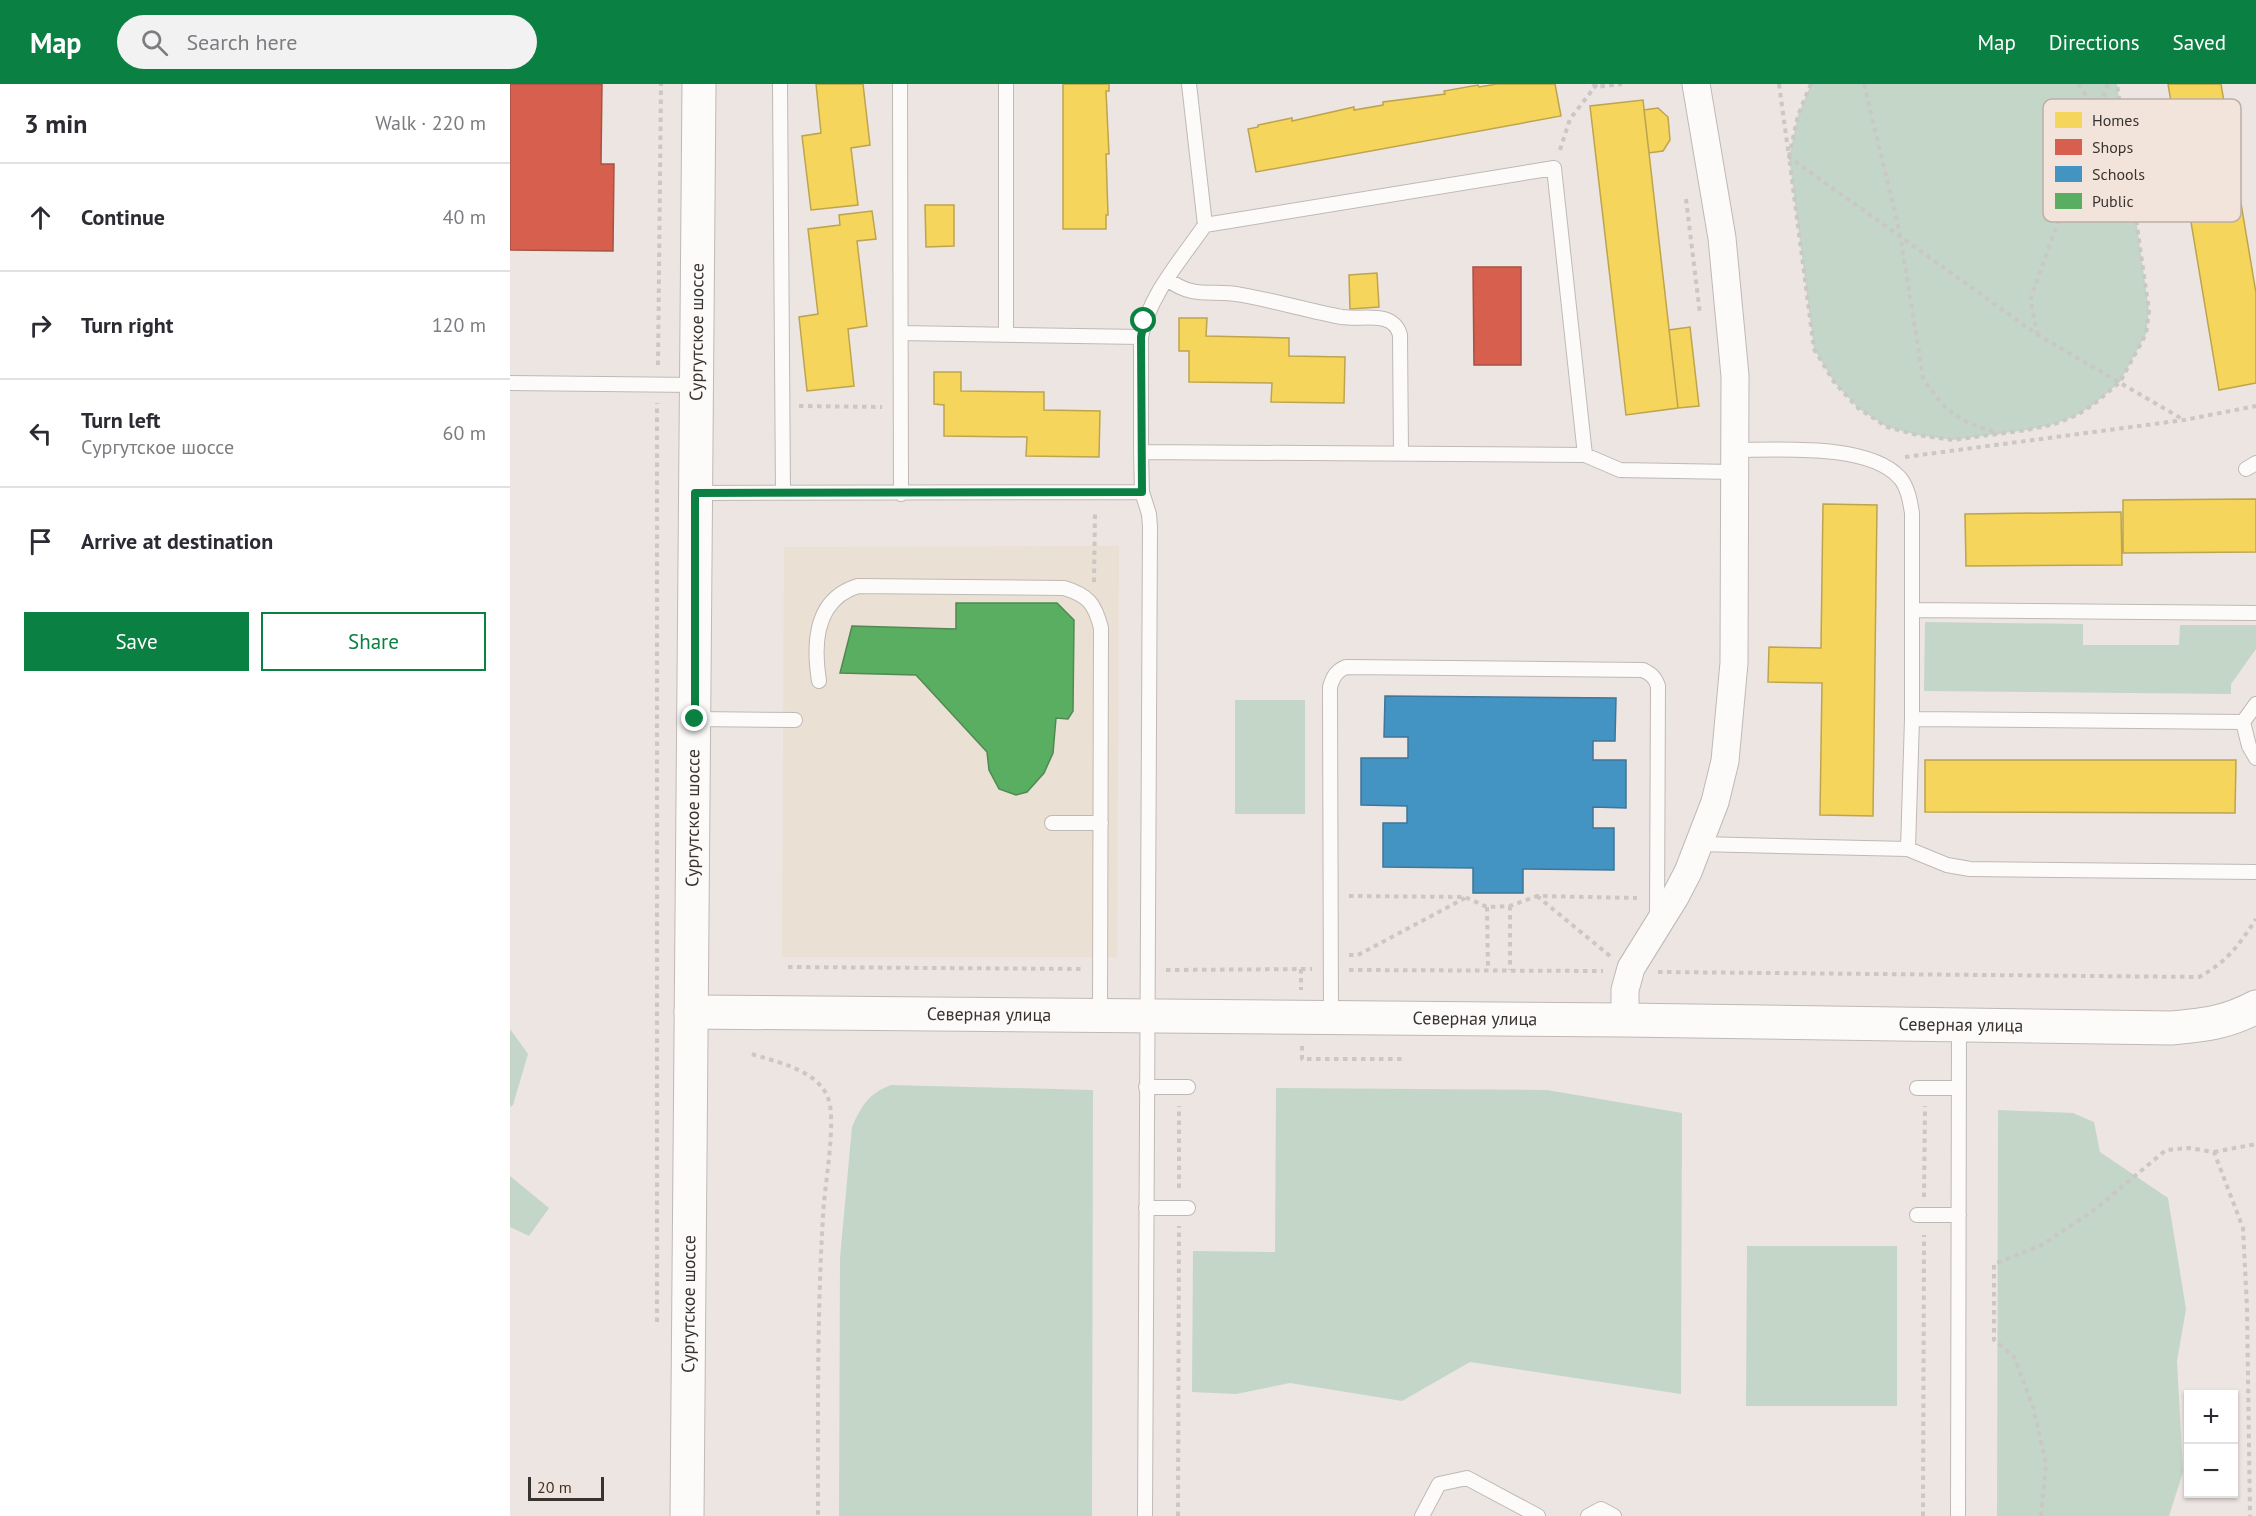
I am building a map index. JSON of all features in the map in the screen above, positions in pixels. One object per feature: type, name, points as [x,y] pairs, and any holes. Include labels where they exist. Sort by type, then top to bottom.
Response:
[{"type":"street","name":"Сургутское шоссе","points":[[687,1516],[699,84]]},
{"type":"street","points":[[1625,1020],[1625,990],[1629,972],[1684,880],[1715,802],[1723,771],[1730,722],[1734,663],[1735,376],[1723,248],[1696,84]]},
{"type":"street","name":"Северная улица","points":[[691,1012],[1625,1020],[2170,1028],[2205,1025],[2235,1018],[2256,1007]]},
{"type":"lane","points":[[780,84],[783,492]]},
{"type":"lane","points":[[900,84],[902,494]]},
{"type":"lane","points":[[1006,84],[1006,335]]},
{"type":"lane","points":[[1145,1516],[1150,526],[1142,492],[1141,337],[1149,308],[1205,225],[1189,84]]},
{"type":"lane","points":[[1205,225],[1554,168],[1585,455]]},
{"type":"lane","points":[[1167,279],[1180,289],[1190,292],[1240,295],[1343,317],[1385,319],[1393,324],[1398,328],[1400,334],[1401,454]]},
{"type":"lane","points":[[901,333],[1141,337]]},
{"type":"lane","points":[[510,383],[695,385]]},
{"type":"lane","points":[[1141,452],[1585,455],[1620,470],[1843,453],[1877,461],[1901,479],[1910,498],[1912,719],[1908,849]]},
{"type":"lane","points":[[695,493],[1142,492]]},
{"type":"lane","points":[[819,681],[817,639],[822,618],[832,599],[844,590],[858,586],[1064,588],[1079,592],[1089,600],[1097,611],[1101,628],[1100,1016]]},
{"type":"lane","points":[[1912,610],[2256,614]]},
{"type":"lane","points":[[1331,1018],[1330,687],[1338,671],[1346,667],[1643,670],[1650,673],[1656,678],[1658,686],[1658,925]]},
{"type":"lane","points":[[2256,704],[2243,722],[2249,746],[2256,758]]},
{"type":"lane","points":[[695,719],[795,720]]},
{"type":"lane","points":[[1912,719],[2243,722]]},
{"type":"lane","points":[[1052,823],[1101,823]]},
{"type":"lane","points":[[1699,844],[1908,849],[1947,865],[1970,869],[2256,872]]},
{"type":"lane","points":[[1958,1516],[1959,1025]]},
{"type":"lane","points":[[1146,1087],[1184,1087]]},
{"type":"lane","points":[[1921,1088],[1959,1088]]},
{"type":"lane","points":[[1146,1208],[1184,1208]]},
{"type":"lane","points":[[1921,1215],[1959,1215]]},
{"type":"lane","points":[[1422,1516],[1439,1484],[1467,1478],[1538,1516]]},
{"type":"lane","points":[[1588,1516],[1601,1509],[1614,1516]]},
{"type":"path","points":[[657,1325],[657,384],[661,84]]},
{"type":"path","points":[[1554,168],[1570,119],[1595,85],[1622,84]]},
{"type":"path","points":[[1779,84],[1814,350],[1834,382],[1858,408],[1887,427],[1917,435],[1953,440],[2055,424],[2093,405],[2120,382],[2146,334],[2149,311],[2136,222]]},
{"type":"path","points":[[1789,157],[1798,115],[1811,84]]},
{"type":"path","points":[[1864,84],[1900,234],[1923,378],[1950,413],[1972,426],[2002,434]]},
{"type":"path","points":[[2078,84],[2089,99]]},
{"type":"path","points":[[2102,99],[2108,84]]},
{"type":"path","points":[[2117,84],[2119,99]]},
{"type":"path","points":[[1789,157],[2038,334],[2184,420]]},
{"type":"path","points":[[1685,188],[1700,315]]},
{"type":"path","points":[[2038,334],[2030,300],[2058,222]]},
{"type":"path","points":[[783,406],[900,407]]},
{"type":"path","points":[[1877,461],[2184,420],[2256,406]]},
{"type":"path","points":[[1330,896],[1465,897],[1488,907],[1510,906],[1537,896],[1657,898]]},
{"type":"path","points":[[1537,896],[1629,972]]},
{"type":"path","points":[[1330,955],[1358,955],[1465,897]]},
{"type":"path","points":[[1510,906],[1510,970]]},
{"type":"path","points":[[1488,907],[1488,970]]},
{"type":"path","points":[[1146,970],[1510,970],[2199,977],[2218,967],[2237,947],[2256,919]]},
{"type":"path","points":[[788,967],[1100,969]]},
{"type":"path","points":[[752,1054],[812,1076],[828,1097],[831,1124],[823,1216],[818,1377],[818,1516]]},
{"type":"path","points":[[1178,1516],[1184,1087]]},
{"type":"path","points":[[1921,1088],[1923,1516]]},
{"type":"path","points":[[2041,1516],[2046,1464],[2033,1407],[2014,1357],[1994,1340],[1994,1264],[2042,1245],[2094,1210],[2166,1150],[2189,1148],[2214,1152],[2256,1144]]},
{"type":"path","points":[[2214,1152],[2242,1228],[2247,1307],[2250,1516]]},
{"type":"shaded area","points":[[1119,546],[1117,957],[782,957],[784,547]]},
{"type":"green space","points":[[1811,84],[2117,84],[2119,99],[2043,99],[2043,222],[2136,222],[2149,311],[2146,334],[2120,382],[2093,405],[2055,424],[1953,440],[1917,435],[1887,427],[1858,408],[1834,382],[1814,349],[1789,157],[1798,115]]},
{"type":"green space","points":[[1925,622],[2083,624],[2083,645],[2179,645],[2180,625],[2256,625],[2256,649],[2231,684],[2231,694],[1924,691]]},
{"type":"green space","points":[[1235,700],[1305,700],[1305,814],[1235,814]]},
{"type":"green space","points":[[510,1029],[528,1054],[513,1105],[510,1107]]},
{"type":"green space","points":[[891,1085],[1093,1090],[1092,1516],[839,1516],[840,1258],[852,1127],[859,1112],[871,1096]]},
{"type":"green space","points":[[1276,1088],[1547,1090],[1682,1113],[1681,1394],[1470,1362],[1402,1401],[1290,1383],[1236,1394],[1192,1392],[1193,1251],[1275,1252]]},
{"type":"green space","points":[[1998,1110],[2073,1113],[2094,1122],[2100,1152],[2168,1198],[2186,1309],[2177,1361],[2183,1472],[2169,1516],[1997,1516]]},
{"type":"green space","points":[[510,1176],[549,1208],[529,1236],[510,1227]]},
{"type":"green space","points":[[1747,1246],[1897,1246],[1897,1406],[1746,1406]]},
{"type":"building: Homes","points":[[816,84],[863,84],[870,145],[851,148],[858,205],[811,210],[802,136],[821,133]]},
{"type":"building: Homes","points":[[1063,84],[1109,84],[1109,91],[1106,91],[1109,154],[1106,154],[1108,215],[1106,215],[1106,229],[1063,229]]},
{"type":"building: Homes","points":[[1497,84],[1555,84],[1561,116],[1256,172],[1248,129],[1258,127],[1258,125],[1292,118],[1292,121],[1354,107],[1354,110],[1383,105],[1383,102],[1445,94],[1444,91],[1478,85],[1479,87]]},
{"type":"building: Homes","points":[[2168,84],[2221,84],[2224,99],[2170,99]]},
{"type":"building: Homes","points":[[1643,100],[1678,408],[1626,415],[1590,106]]},
{"type":"building: Homes","points":[[1658,108],[1668,117],[1670,140],[1663,151],[1649,153],[1644,110]]},
{"type":"building: Homes","points":[[2241,203],[2256,293],[2256,383],[2219,390],[2191,222],[2241,222]]},
{"type":"building: Homes","points":[[925,205],[954,205],[954,246],[926,247]]},
{"type":"building: Homes","points":[[872,211],[876,239],[857,241],[867,326],[848,329],[854,386],[807,391],[799,317],[818,314],[808,229],[840,225],[839,215]]},
{"type":"building: Homes","points":[[1377,273],[1379,307],[1350,309],[1349,275]]},
{"type":"building: Homes","points":[[1179,318],[1207,318],[1206,336],[1289,338],[1289,356],[1345,357],[1344,403],[1271,402],[1272,383],[1189,382],[1189,351],[1179,351]]},
{"type":"building: Homes","points":[[1690,327],[1699,406],[1678,408],[1669,330]]},
{"type":"building: Homes","points":[[934,372],[961,372],[961,391],[1044,392],[1044,410],[1100,411],[1099,457],[1026,456],[1027,437],[944,436],[944,405],[934,404]]},
{"type":"building: Homes","points":[[2256,499],[2256,552],[2123,553],[2123,500]]},
{"type":"building: Homes","points":[[1823,504],[1877,505],[1873,816],[1820,815],[1822,683],[1768,682],[1769,647],[1821,648]]},
{"type":"building: Homes","points":[[2121,512],[2122,565],[1966,566],[1965,514]]},
{"type":"building: Homes","points":[[1925,760],[2236,760],[2235,813],[1925,812]]},
{"type":"building: Shops","points":[[510,84],[602,84],[601,164],[614,164],[613,251],[510,250]]},
{"type":"building: Shops","points":[[1473,267],[1521,267],[1521,365],[1474,365]]},
{"type":"building: Schools","points":[[1385,696],[1616,698],[1615,741],[1593,741],[1593,760],[1626,760],[1626,808],[1593,807],[1593,828],[1614,828],[1614,870],[1523,869],[1523,893],[1473,893],[1473,868],[1383,867],[1383,823],[1407,823],[1407,806],[1361,805],[1361,758],[1408,758],[1408,737],[1384,737]]},
{"type":"building: Public","points":[[956,603],[1057,603],[1074,620],[1073,711],[1068,719],[1056,718],[1053,753],[1044,773],[1027,792],[1016,795],[999,789],[989,770],[987,752],[916,675],[840,673],[852,626],[956,629]]},
{"type":"route","points":[[695,719],[695,493],[1142,492],[1141,337],[1144,321]]}]
